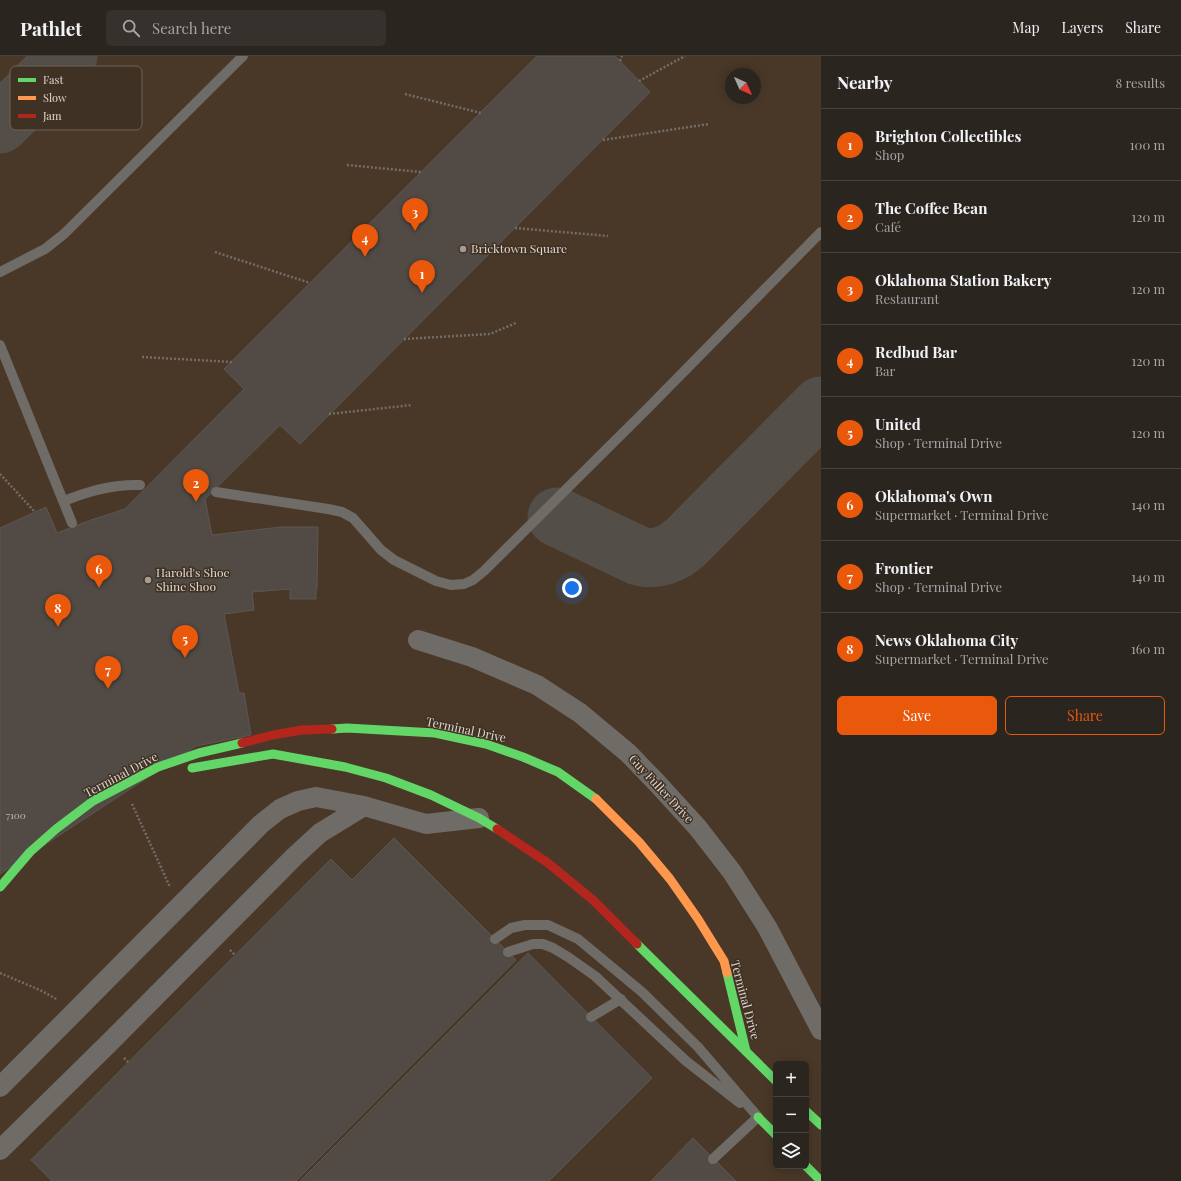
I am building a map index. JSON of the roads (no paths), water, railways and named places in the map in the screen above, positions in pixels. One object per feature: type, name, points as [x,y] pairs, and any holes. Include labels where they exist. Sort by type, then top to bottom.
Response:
[{"type":"main road","name":"Terminal Drive","points":[[0,887],[30,852],[56,829],[93,801],[158,767],[200,753],[302,730],[347,728],[435,733],[486,744],[523,757],[558,772],[597,800],[643,847],[670,879],[698,919],[724,961],[746,1051],[773,1078]]},
{"type":"main road","points":[[179,771],[273,754],[345,767],[386,778],[431,795],[479,818],[509,836],[548,863],[593,900],[746,1051]]},
{"type":"main road","points":[[2,896],[51,839],[101,808],[127,794]]},
{"type":"main road","points":[[809,1113],[821,1125]]},
{"type":"main road","points":[[758,1117],[774,1133]]},
{"type":"main road","points":[[809,1169],[821,1181]]},
{"type":"street","name":"Guy Fuller Drive","points":[[418,640],[472,657],[537,685],[580,713],[628,754],[658,783],[698,828],[732,872],[767,927],[821,1030]]},
{"type":"street","points":[[0,1087],[261,824],[280,809],[298,801],[316,797],[364,806],[426,824],[479,818]]},
{"type":"street","points":[[0,1150],[295,856],[320,833],[364,806]]},
{"type":"lane","points":[[0,272],[45,248],[64,234],[243,56]]},
{"type":"lane","points":[[216,492],[342,512],[353,518],[380,550],[394,560],[436,581],[451,586],[464,584],[473,580],[484,571],[655,402],[821,232]]},
{"type":"lane","points":[[0,345],[72,523]]},
{"type":"lane","points":[[64,501],[86,492],[102,488],[140,485]]},
{"type":"lane","points":[[495,939],[511,928],[525,925],[548,925],[578,939],[642,992],[692,1042],[758,1117]]},
{"type":"lane","points":[[508,952],[533,944],[543,944],[553,948],[595,976],[686,1061],[758,1117]]},
{"type":"lane","points":[[591,1017],[621,999]]},
{"type":"lane","points":[[713,1158],[758,1117]]},
{"type":"place","name":"Oklahoma Station Bakery","points":[[415,231]]},
{"type":"place","name":"Bricktown Square","points":[[463,249]]},
{"type":"place","name":"Redbud Bar","points":[[365,257]]},
{"type":"place","name":"Brighton Collectibles","points":[[422,293]]},
{"type":"place","name":"The Coffee Bean","points":[[196,502]]},
{"type":"place","name":"Harold's Shoe Shine Shoo","points":[[148,580]]},
{"type":"place","name":"Oklahoma's Own","points":[[99,588]]},
{"type":"place","name":"News Oklahoma City","points":[[58,627]]},
{"type":"place","name":"United","points":[[185,658]]},
{"type":"place","name":"Frontier","points":[[108,689]]}]
